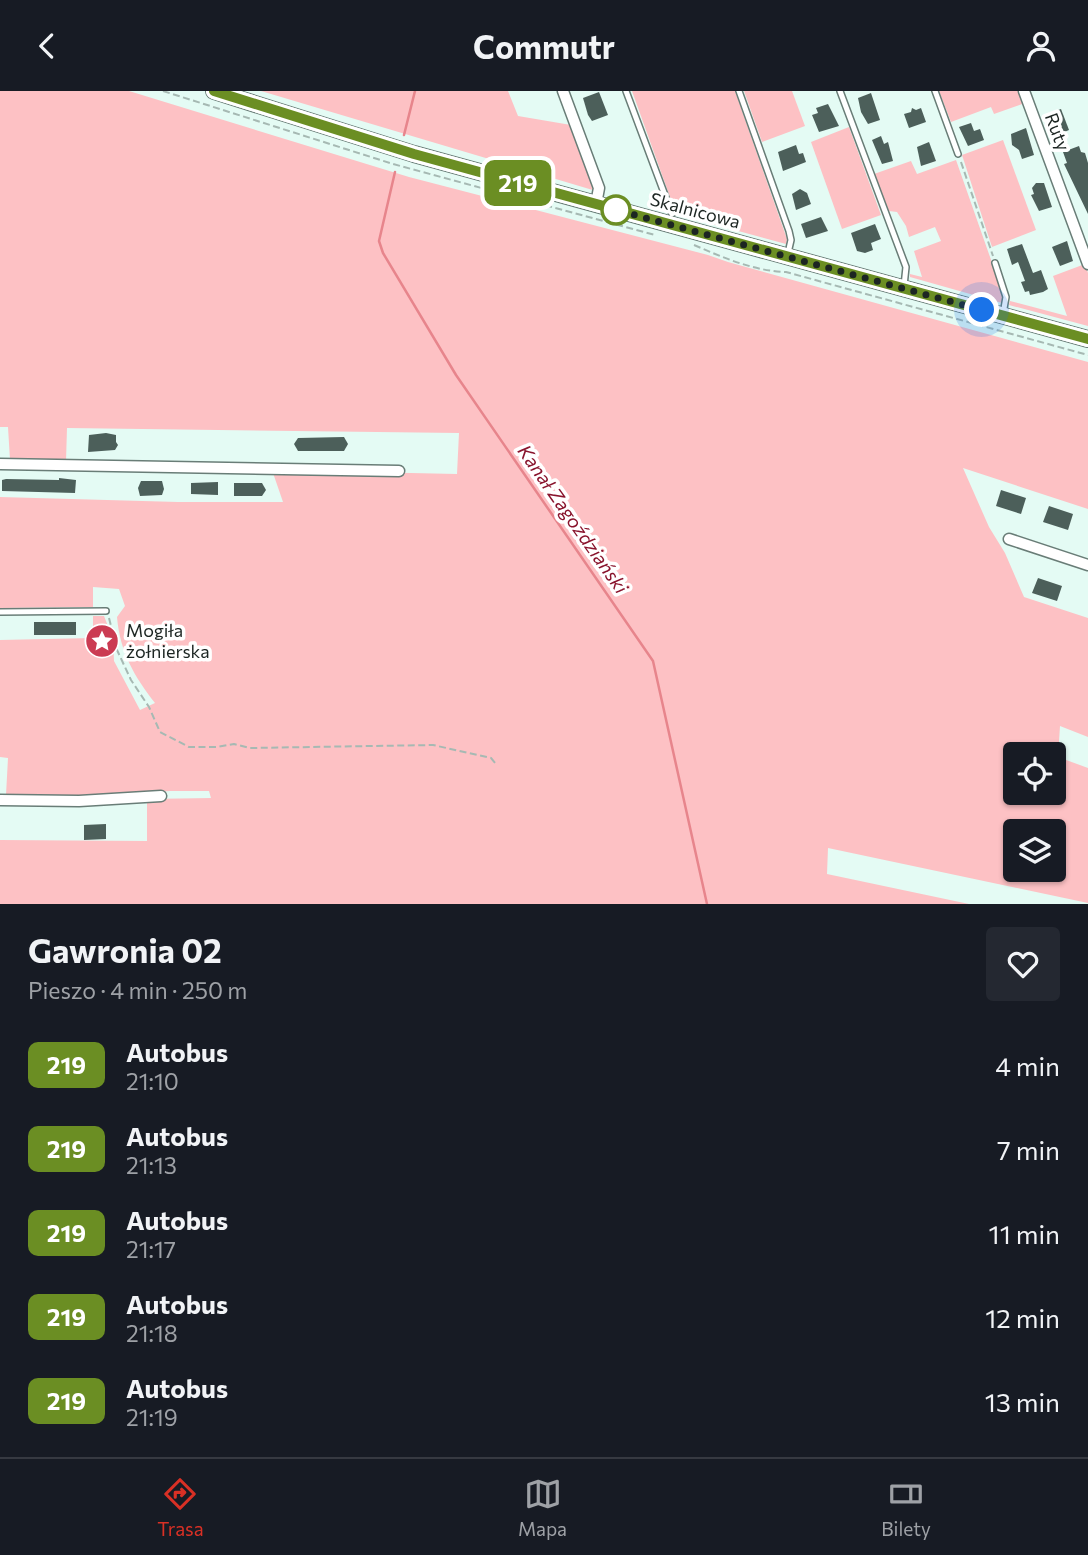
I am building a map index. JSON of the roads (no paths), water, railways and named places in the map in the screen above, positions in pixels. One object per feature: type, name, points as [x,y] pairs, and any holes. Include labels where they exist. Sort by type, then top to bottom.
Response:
[{"type":"street","name":"Skalnicowa","points":[[214,91],[405,151],[1088,339]]},
{"type":"street","points":[[563,91],[598,188],[596,204]]},
{"type":"street","name":"Ruty","points":[[1024,91],[1088,264]]},
{"type":"street","points":[[0,464],[399,471]]},
{"type":"street","points":[[1009,539],[1088,565]]},
{"type":"street","points":[[0,800],[79,801],[161,796]]},
{"type":"lane","points":[[626,91],[672,214]]},
{"type":"lane","points":[[739,91],[789,231],[791,240],[787,256]]},
{"type":"lane","points":[[840,91],[906,267],[904,289]]},
{"type":"lane","points":[[935,91],[958,154]]},
{"type":"lane","points":[[995,263],[1006,297],[1002,316]]},
{"type":"lane","points":[[0,612],[106,611]]},
{"type":"waterway","name":"Kanał Zagoździański","points":[[404,135],[415,91]]},
{"type":"waterway","name":"Kanał Zagoździański","points":[[395,172],[379,241],[383,253],[456,375],[653,661],[707,904]]},
{"type":"place","name":"Mogiła żołnierska","points":[[102,641]]}]
